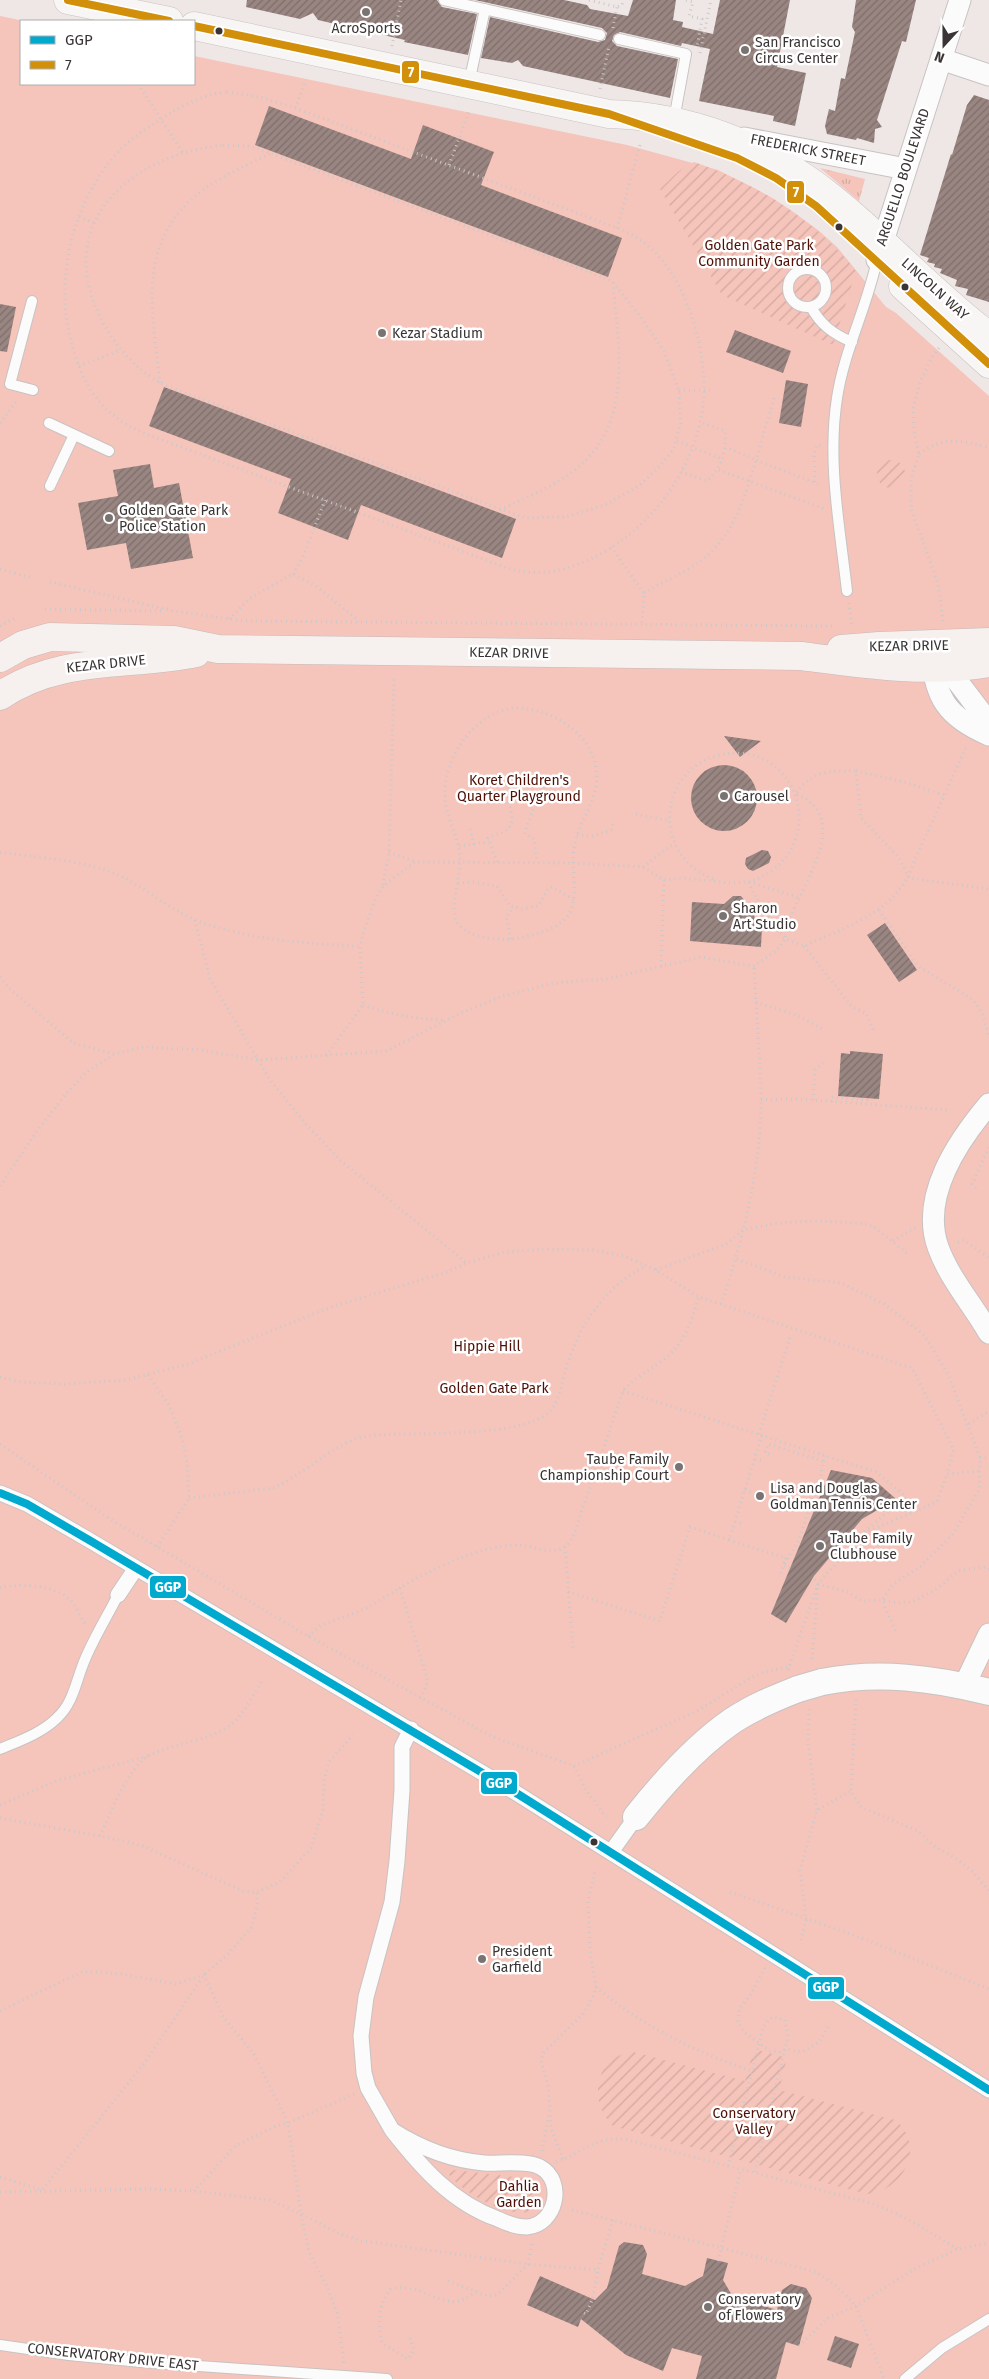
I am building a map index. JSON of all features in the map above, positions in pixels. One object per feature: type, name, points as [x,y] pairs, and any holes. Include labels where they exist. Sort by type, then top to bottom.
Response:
[{"type":"main road","points":[[68,0],[156,13]]},
{"type":"main road","name":"FREDERICK STREET","points":[[195,26],[470,97],[604,102],[643,115],[711,131],[764,152],[803,176],[832,198],[879,251]]},
{"type":"main road","name":"FREDERICK STREET","points":[[604,102],[640,127],[706,145],[756,166],[802,194],[879,251]]},
{"type":"main road","name":"LINCOLN WAY","points":[[879,251],[989,336]]},
{"type":"main road","name":"LINCOLN WAY","points":[[879,251],[989,364]]},
{"type":"main road","name":"KEZAR DRIVE","points":[[0,658],[37,639],[62,637],[174,640],[218,649],[801,656],[852,647],[941,649],[989,642]]},
{"type":"main road","points":[[0,689],[28,655],[37,639],[52,652],[137,660]]},
{"type":"main road","name":"KEZAR DRIVE","points":[[0,696],[32,678],[62,668],[173,658],[218,649]]},
{"type":"main road","name":"KEZAR DRIVE","points":[[941,649],[989,663]]},
{"type":"street","name":"ARGUELLO BOULEVARD","points":[[879,251],[960,0]]},
{"type":"street","points":[[941,59],[989,75]]},
{"type":"street","name":"FREDERICK STREET","points":[[711,131],[906,169]]},
{"type":"street","points":[[941,649],[938,694],[952,714],[984,729]]},
{"type":"street","points":[[989,1104],[965,1136],[946,1171],[936,1198],[933,1223],[936,1241],[942,1258],[989,1333]]},
{"type":"street","points":[[0,1492],[27,1504],[411,1729],[611,1852],[989,2090]]},
{"type":"street","points":[[118,1595],[136,1568]]},
{"type":"street","points":[[964,1686],[989,1634]]},
{"type":"street","points":[[611,1852],[636,1817],[681,1767],[714,1735],[752,1709],[803,1679],[858,1676],[906,1677],[989,1692]]},
{"type":"street","points":[[392,2130],[419,2146],[449,2158],[482,2163],[540,2167],[553,2182],[555,2196],[551,2211],[545,2219],[536,2225],[526,2227],[489,2216],[458,2199],[429,2173],[392,2130],[368,2088],[361,2054],[362,2026],[366,1998],[392,1902],[398,1861],[402,1790],[402,1747],[411,1729]]},
{"type":"lane","points":[[444,0],[600,35]]},
{"type":"lane","points":[[470,97],[485,9]]},
{"type":"lane","points":[[615,36],[686,54],[674,121]]},
{"type":"lane","name":"ARGUELLO BOULEVARD","points":[[847,591],[836,490],[834,422],[837,396],[852,342],[872,283],[879,251]]},
{"type":"lane","points":[[30,389],[10,384],[32,301]]},
{"type":"lane","points":[[811,306],[825,326],[836,335],[852,342]]},
{"type":"lane","points":[[49,423],[109,451]]},
{"type":"lane","points":[[50,486],[74,435]]},
{"type":"lane","points":[[0,1749],[44,1728],[56,1720],[65,1709],[72,1698],[94,1641],[118,1595]]},
{"type":"lane","points":[[905,2379],[942,2348],[989,2319]]},
{"type":"lane","name":"CONSERVATORY DRIVE EAST","points":[[0,2345],[69,2355],[141,2362],[387,2379]]},
{"type":"path","points":[[392,47],[401,0]]},
{"type":"path","points":[[589,0],[617,7],[622,5],[623,0]]},
{"type":"path","points":[[686,0],[692,2],[689,16],[702,19],[698,39]]},
{"type":"path","points":[[702,44],[711,0]]},
{"type":"path","points":[[615,36],[617,7]]},
{"type":"path","points":[[604,102],[609,48]]},
{"type":"path","points":[[295,108],[305,83]]},
{"type":"path","points":[[139,85],[183,153]]},
{"type":"path","points":[[143,91],[144,85]]},
{"type":"path","points":[[227,92],[260,96],[295,108],[617,228],[633,235],[654,250],[676,280],[687,305],[698,338],[703,390],[700,422],[681,472],[654,511],[631,532],[611,547],[583,562],[541,573],[513,570],[146,434],[120,422],[98,401],[79,366],[68,327],[64,293],[67,260],[79,217],[99,177],[114,157],[131,140],[161,119],[192,101],[211,94],[227,92]]},
{"type":"path","points":[[449,165],[470,97]]},
{"type":"path","points":[[238,145],[248,146],[270,154],[613,282],[664,351],[679,391],[681,422],[676,441],[667,458],[650,476],[628,493],[605,505],[578,514],[547,519],[525,518],[500,511],[160,383],[121,350],[99,317],[91,290],[88,248],[94,223],[108,202],[127,183],[150,167],[183,153],[210,147],[238,145]]},
{"type":"path","points":[[617,228],[640,145]]},
{"type":"path","points":[[160,383],[151,293],[153,270],[163,238],[179,212],[202,190],[270,154]]},
{"type":"path","points":[[79,217],[94,223]]},
{"type":"path","points":[[500,511],[551,486],[571,473],[594,450],[609,424],[618,397],[620,376],[613,282]]},
{"type":"path","points":[[939,348],[932,357],[921,380],[913,408],[918,454],[912,478],[911,508],[938,583],[941,649]]},
{"type":"path","points":[[79,366],[121,350]]},
{"type":"path","points":[[0,423],[30,389]]},
{"type":"path","points":[[679,391],[711,390]]},
{"type":"path","points":[[644,593],[681,574],[710,553],[732,526],[749,482],[774,398]]},
{"type":"path","points":[[681,472],[707,481],[718,470],[726,447],[726,431],[700,422]]},
{"type":"path","points":[[918,454],[927,448],[952,440],[989,448]]},
{"type":"path","points":[[676,441],[722,459]]},
{"type":"path","points":[[726,447],[836,490]]},
{"type":"path","points":[[718,470],[823,510],[837,501]]},
{"type":"path","points":[[229,620],[250,598],[293,574],[304,555],[325,500]]},
{"type":"path","points":[[611,547],[644,593],[642,625]]},
{"type":"path","points":[[0,569],[32,578]]},
{"type":"path","points":[[293,574],[316,586],[360,622]]},
{"type":"path","points":[[50,582],[174,611],[229,620],[862,626]]},
{"type":"path","points":[[847,591],[852,627]]},
{"type":"path","points":[[45,609],[174,611]]},
{"type":"path","points":[[0,626],[15,618]]},
{"type":"path","points":[[325,1056],[363,1005],[360,946],[370,912],[383,886],[389,852],[394,679]]},
{"type":"path","points":[[510,708],[531,710],[556,718],[576,731],[590,749],[596,765],[597,784],[592,802],[577,834],[574,863],[574,900],[567,918],[556,926],[527,936],[511,939],[484,937],[463,929],[455,916],[460,861],[459,846],[445,803],[445,784],[449,766],[461,744],[484,719],[492,713],[510,708]]},
{"type":"path","points":[[804,946],[879,910],[909,878],[914,862],[944,795],[984,729]]},
{"type":"path","points":[[389,852],[417,862],[537,862],[643,867],[664,880],[683,878],[730,883],[748,882],[764,876],[778,866],[794,846],[800,820],[795,794],[786,779],[767,762],[740,754],[716,756],[693,768],[681,781],[671,805],[670,821],[676,845],[684,859],[697,871],[713,879],[730,883]]},
{"type":"path","points":[[795,794],[804,782],[823,771],[856,771],[908,783],[944,795]]},
{"type":"path","points":[[856,771],[861,818],[899,858],[909,878]]},
{"type":"path","points":[[496,862],[489,837],[506,830],[511,822],[507,795],[511,782],[521,775],[532,776],[542,786],[543,792],[540,801],[533,810],[525,832],[534,840],[537,862]]},
{"type":"path","points":[[0,1186],[37,1131],[65,1095],[86,1072],[116,1054],[144,1047],[201,1050],[260,1060],[386,1051],[447,1020],[504,996],[554,984],[606,979],[701,957],[754,966],[776,951],[785,939],[789,919],[814,865],[824,830],[821,813],[808,798],[795,794]]},
{"type":"path","points":[[636,814],[670,821]]},
{"type":"path","points":[[577,834],[597,836],[612,830],[614,823]]},
{"type":"path","points":[[470,829],[474,845]]},
{"type":"path","points":[[459,846],[489,842]]},
{"type":"path","points":[[643,867],[670,846],[676,845]]},
{"type":"path","points":[[0,852],[96,867],[122,876],[194,920],[268,939],[360,946]]},
{"type":"path","points":[[383,886],[417,862]]},
{"type":"path","points":[[909,878],[989,889]]},
{"type":"path","points":[[661,966],[664,880]]},
{"type":"path","points":[[458,883],[474,882],[497,886],[507,903],[514,908],[528,909],[538,906],[548,889],[552,888],[574,900]]},
{"type":"path","points":[[748,882],[800,898]]},
{"type":"path","points":[[748,882],[752,891],[785,939],[804,946],[852,1007],[866,1012],[874,1031]]},
{"type":"path","points":[[511,939],[506,917],[514,908]]},
{"type":"path","points":[[879,910],[918,966],[972,999],[982,1012],[989,1038]]},
{"type":"path","points":[[194,920],[210,979],[260,1060],[270,1080],[341,1162],[467,1263]]},
{"type":"path","points":[[721,1304],[737,1259],[744,1230],[756,1156],[761,1100],[754,966]]},
{"type":"path","points":[[0,978],[73,1043],[116,1054]]},
{"type":"path","points":[[756,1002],[796,1015],[825,1030]]},
{"type":"path","points":[[363,1005],[385,1013],[412,1019],[447,1020]]},
{"type":"path","points":[[813,1100],[815,1070],[823,1063]]},
{"type":"path","points":[[832,1102],[832,1097],[867,1100],[868,1098]]},
{"type":"path","points":[[761,1100],[813,1100],[948,1110]]},
{"type":"path","points":[[976,1188],[972,1184],[989,1147]]},
{"type":"path","points":[[656,1270],[726,1244],[744,1230],[778,1223],[813,1221],[859,1223],[873,1226],[909,1255]]},
{"type":"path","points":[[893,1241],[919,1225]]},
{"type":"path","points":[[956,1234],[989,1258]]},
{"type":"path","points":[[958,1242],[964,1240]]},
{"type":"path","points":[[0,1377],[21,1382],[65,1384],[126,1380],[188,1364],[331,1307],[447,1272],[467,1263],[505,1252],[545,1249],[593,1250],[624,1256],[646,1265],[699,1297],[912,1368],[954,1450],[947,1474],[938,1502],[862,1534]]},
{"type":"path","points":[[737,1259],[785,1277],[841,1283],[884,1304],[924,1335],[948,1374],[969,1424],[980,1458],[979,1490],[952,1535],[921,1566],[893,1584],[882,1600]]},
{"type":"path","points":[[189,1498],[273,1488],[301,1474],[332,1451],[365,1436],[480,1431],[517,1425],[536,1419],[551,1410],[582,1331],[595,1307],[607,1293],[627,1276],[646,1265]]},
{"type":"path","points":[[308,1636],[320,1626],[365,1609],[423,1574],[487,1550],[516,1544],[552,1552],[565,1547],[572,1541],[624,1391],[636,1377],[654,1367],[674,1350],[689,1328],[699,1297]]},
{"type":"path","points":[[729,1540],[755,1459],[791,1334]]},
{"type":"path","points":[[148,1375],[169,1405],[182,1438],[187,1463],[189,1498],[157,1547]]},
{"type":"path","points":[[624,1391],[876,1472],[904,1495],[907,1500],[889,1511],[862,1534],[818,1584],[803,1679],[808,1741],[817,1810],[800,1870],[806,1920],[801,1940]]},
{"type":"path","points":[[969,1424],[989,1411]]},
{"type":"path","points":[[0,1444],[110,1519],[308,1636],[491,1736],[574,1766],[586,1790],[606,1817]]},
{"type":"path","points":[[769,1454],[765,1453],[768,1444],[823,1461]]},
{"type":"path","points":[[783,1565],[810,1509],[825,1456]]},
{"type":"path","points":[[980,1458],[989,1458]]},
{"type":"path","points":[[755,1459],[763,1461]]},
{"type":"path","points":[[947,1474],[980,1471]]},
{"type":"path","points":[[745,1490],[756,1494]]},
{"type":"path","points":[[814,1498],[819,1500]]},
{"type":"path","points":[[804,1507],[810,1509]]},
{"type":"path","points":[[735,1522],[743,1524]]},
{"type":"path","points":[[568,1592],[660,1621],[690,1527],[786,1558],[780,1576]]},
{"type":"path","points":[[565,1547],[573,1649]]},
{"type":"path","points":[[783,1565],[790,1568]]},
{"type":"path","points":[[813,1577],[818,1584],[848,1592],[862,1601],[882,1600],[898,1603],[912,1602],[935,1590],[958,1570],[985,1567],[989,1569]]},
{"type":"path","points":[[0,1588],[14,1584],[39,1586],[68,1598],[94,1641]]},
{"type":"path","points":[[803,1679],[818,1584]]},
{"type":"path","points":[[400,1588],[428,1682],[420,1698]]},
{"type":"path","points":[[882,1600],[896,1632]]},
{"type":"path","points":[[574,1766],[697,1711],[754,1676],[803,1679]]},
{"type":"path","points":[[858,1676],[851,1791],[861,1807],[918,1831],[934,1846],[955,1858],[972,1871],[989,1891]]},
{"type":"path","points":[[0,1805],[59,1780],[149,1756],[219,1731],[237,1719],[263,1679]]},
{"type":"path","points":[[0,1818],[100,1836],[143,1846],[244,1891],[258,1892],[280,1882],[311,1848],[323,1810],[324,1780],[329,1762],[352,1735]]},
{"type":"path","points":[[100,1836],[130,1776],[149,1756]]},
{"type":"path","points":[[817,1810],[851,1791]]},
{"type":"path","points":[[563,2160],[551,2128],[548,2086],[541,2061],[544,2052],[589,2006],[596,1987],[590,1952],[588,1919],[588,1901],[595,1871]]},
{"type":"path","points":[[42,2190],[143,2065],[204,1975],[227,1955],[252,1927],[258,1892]]},
{"type":"path","points":[[730,1892],[859,1937],[989,1989]]},
{"type":"path","points":[[771,1954],[751,1994],[742,2003],[737,2015],[739,2027],[759,2042],[763,2048],[770,2051],[779,2052],[786,2049],[802,2052],[814,2047],[830,2024]]},
{"type":"path","points":[[0,2011],[84,1971],[122,1974],[176,1984],[204,1975]]},
{"type":"path","points":[[204,1975],[224,2018],[254,2054],[288,2123],[301,2214],[309,2252],[326,2285],[336,2312],[341,2333],[344,2363]]},
{"type":"path","points":[[596,1987],[632,2015],[673,2039],[716,2059],[752,2071]]},
{"type":"path","points":[[728,2166],[763,2028],[770,2019],[780,2018],[785,2020],[788,2030],[786,2049],[755,2172]]},
{"type":"path","points":[[194,2191],[235,2146],[278,2125],[288,2123],[368,2088]]},
{"type":"path","points":[[549,2113],[540,2167],[563,2160],[587,2145],[606,2139],[617,2138],[755,2172],[877,2205],[906,2218],[958,2249]]},
{"type":"path","points":[[718,2261],[741,2169]]},
{"type":"path","points":[[0,2177],[42,2190]]},
{"type":"path","points":[[0,2192],[42,2190],[194,2191],[270,2200],[340,2234],[362,2241],[528,2264],[598,2270]]},
{"type":"path","points":[[572,2210],[816,2272],[839,2288],[856,2306],[884,2379]]},
{"type":"path","points":[[584,2313],[586,2314],[593,2298],[598,2270],[613,2220]]},
{"type":"path","points":[[800,2346],[828,2318],[856,2306],[916,2268],[958,2249],[989,2243]]},
{"type":"path","points":[[448,2281],[487,2296],[497,2295],[528,2264],[532,2244]]},
{"type":"path","points":[[410,2338],[414,2349],[408,2359],[382,2344],[378,2320],[386,2294],[391,2289],[409,2286],[453,2303],[467,2300],[475,2291]]},
{"type":"green space","name":"Golden Gate Park","points":[[0,16],[20,20],[20,85],[195,85],[195,56],[627,145],[718,170],[774,199],[818,230],[837,247],[886,307],[896,313],[989,396],[989,2379],[0,2379]]},
{"type":"green space","name":"Golden Gate Park Community Garden","points":[[694,162],[740,181],[783,205],[822,235],[856,271],[833,345],[722,295],[660,189],[679,171]]},
{"type":"green space","points":[[820,168],[865,179],[859,201]]},
{"type":"green space","points":[[891,460],[901,464],[905,474],[901,484],[891,488],[881,484],[877,474],[881,464]]},
{"type":"green space","name":"Conservatory Valley","points":[[754,2049],[787,2058],[779,2090],[895,2120],[905,2130],[909,2142],[910,2154],[901,2176],[891,2185],[880,2191],[867,2194],[613,2126],[605,2116],[600,2105],[598,2093],[603,2071],[610,2062],[620,2055],[633,2052],[745,2081]]},
{"type":"green space","name":"Dahlia Garden","points":[[455,2170],[530,2179],[538,2188],[537,2204],[529,2211],[517,2213],[501,2209],[468,2192],[456,2182],[448,2173]]},
{"type":"building","points":[[247,0],[437,0],[442,7],[477,14],[468,55],[404,42],[405,40],[318,20],[313,13],[300,19],[246,7]]},
{"type":"building","points":[[475,0],[564,0],[587,5],[590,9],[628,16],[633,0],[676,0],[673,20],[683,22],[682,27],[713,34],[720,0],[790,0],[777,67],[806,73],[795,126],[773,121],[774,116],[699,101],[710,49],[682,43],[681,46],[620,32],[614,35],[612,41],[617,46],[678,59],[670,98],[523,66],[518,60],[512,63],[481,58],[490,17],[598,42],[605,40],[607,33],[602,28]]},
{"type":"building","points":[[856,0],[916,0],[906,42],[902,41],[877,120],[882,127],[875,129],[874,143],[857,138],[856,140],[827,134],[825,126],[829,109],[835,111],[841,78],[845,79],[855,32],[852,27]]},
{"type":"building","points":[[974,95],[989,100],[989,302],[966,295],[968,289],[955,286],[957,280],[940,273],[942,269],[934,267],[935,264],[927,262],[929,258],[920,255],[967,105]]},
{"type":"building","points":[[269,106],[411,159],[423,125],[494,152],[481,185],[622,238],[608,277],[255,145]]},
{"type":"building","points":[[0,304],[16,307],[7,352],[0,351]]},
{"type":"building","points":[[735,330],[791,351],[783,373],[726,352]]},
{"type":"building","points":[[786,380],[808,384],[801,427],[779,423]]},
{"type":"building","points":[[164,387],[516,519],[502,558],[361,505],[348,540],[278,513],[291,479],[149,426]]},
{"type":"building","name":"Golden Gate Park Police Station","points":[[150,464],[154,488],[179,483],[193,558],[131,569],[126,543],[87,550],[78,503],[118,496],[113,470]]},
{"type":"building","points":[[724,736],[761,741],[740,757]]},
{"type":"building","name":"Carousel","points":[[724,765],[737,768],[747,775],[754,785],[757,798],[754,811],[747,821],[737,828],[724,831],[711,828],[701,821],[694,811],[691,798],[694,785],[701,775],[711,768]]},
{"type":"building","points":[[762,850],[768,851],[771,857],[769,863],[753,871],[748,869],[745,864],[746,858]]},
{"type":"building","name":"Sharon Art Studio","points":[[733,896],[741,896],[749,906],[755,906],[754,925],[762,926],[761,947],[690,941],[692,902],[724,904]]},
{"type":"building","points":[[885,923],[917,970],[899,982],[867,935]]},
{"type":"building","points":[[850,1051],[883,1054],[879,1099],[838,1096],[841,1053],[850,1054]]},
{"type":"building","name":"Taube Family Clubhouse","points":[[831,1470],[872,1478],[896,1499],[862,1519],[814,1576],[786,1623],[771,1614]]},
{"type":"building","name":"Conservatory of Flowers","points":[[624,2242],[643,2245],[647,2254],[642,2274],[685,2286],[703,2276],[707,2258],[728,2263],[723,2280],[733,2297],[777,2310],[782,2290],[791,2284],[806,2288],[812,2298],[799,2346],[786,2342],[776,2379],[696,2379],[702,2356],[672,2348],[663,2371],[626,2355],[581,2319],[578,2327],[527,2305],[540,2276],[595,2300],[607,2288],[619,2246]]},
{"type":"building","points":[[835,2336],[859,2344],[851,2368],[827,2360]]},
{"type":"transit line","name":"7","points":[[68,0],[164,20]]},
{"type":"transit line","name":"7","points":[[195,26],[609,114],[737,158],[776,178],[816,206],[989,364]]},
{"type":"transit line","name":"GGP","points":[[0,1493],[27,1504],[89,1540],[513,1791],[989,2090]]},
{"type":"place","name":"AcroSports","points":[[366,12]]},
{"type":"place","name":"San Francisco Circus Center","points":[[745,50]]},
{"type":"place","name":"Kezar Stadium","points":[[382,333]]},
{"type":"place","name":"Golden Gate Park Police Station","points":[[109,518]]},
{"type":"place","name":"Carousel","points":[[724,796]]},
{"type":"place","name":"Sharon Art Studio","points":[[723,916]]},
{"type":"place","name":"Taube Family Championship Court","points":[[679,1467]]},
{"type":"place","name":"Lisa and Douglas Goldman Tennis Center","points":[[760,1496]]},
{"type":"place","name":"Taube Family Clubhouse","points":[[820,1546]]},
{"type":"place","name":"President Garfield","points":[[482,1959]]},
{"type":"place","name":"Conservatory of Flowers","points":[[708,2307]]},
{"type":"park label","name":"Koret Children's Quarter Playground","points":[[519,788]]},
{"type":"park label","name":"Hippie Hill","points":[[487,1346]]}]
